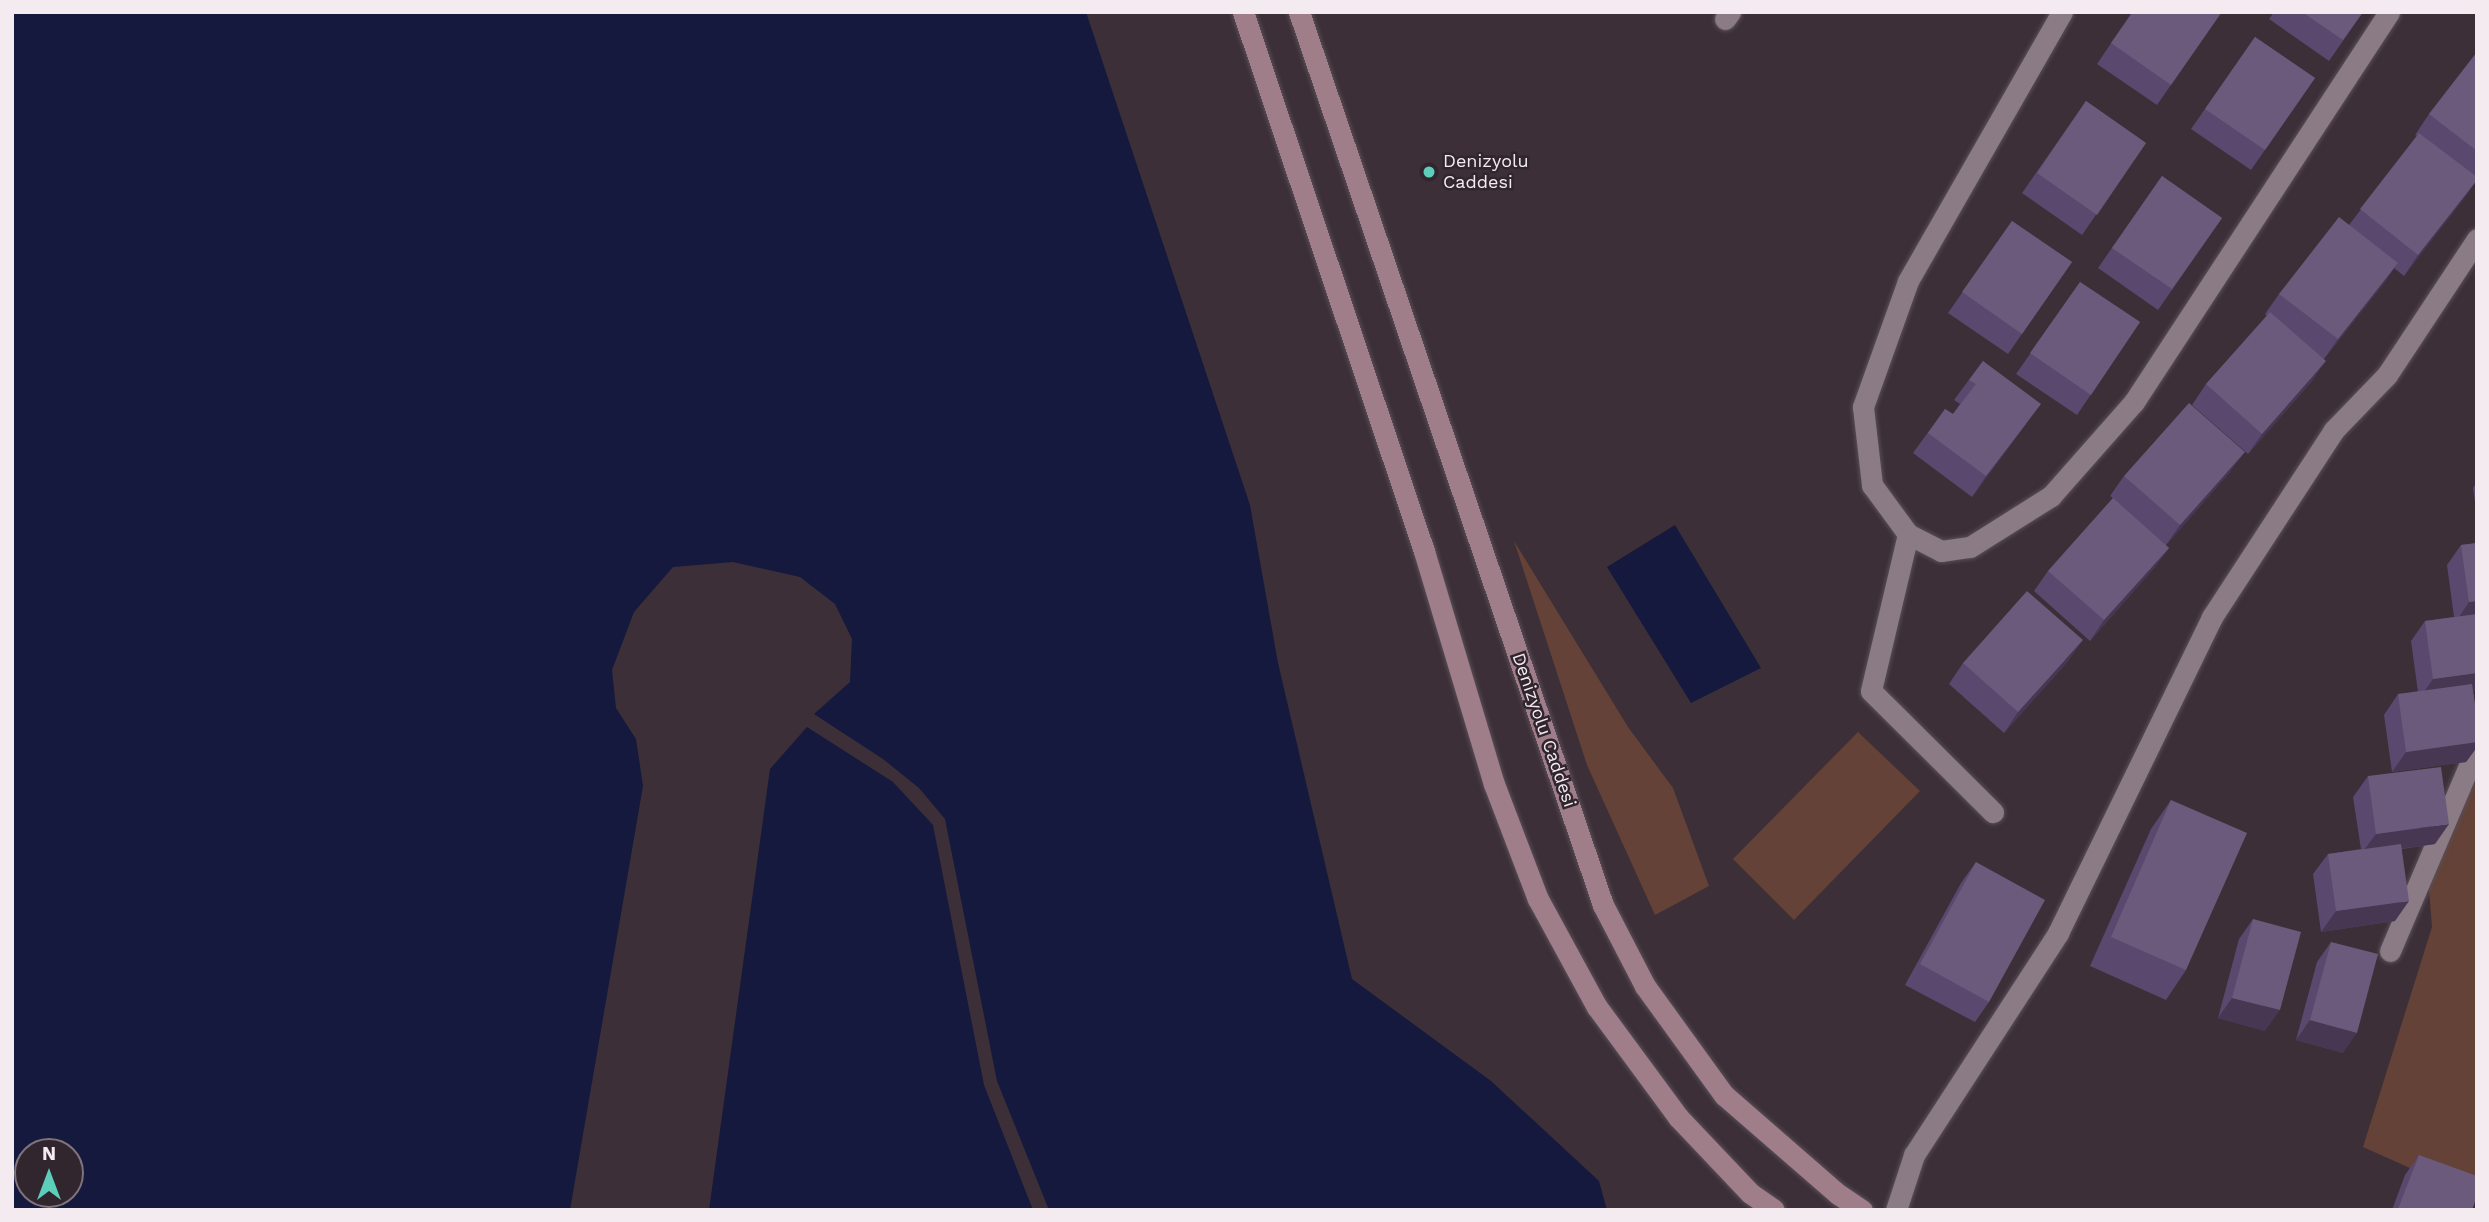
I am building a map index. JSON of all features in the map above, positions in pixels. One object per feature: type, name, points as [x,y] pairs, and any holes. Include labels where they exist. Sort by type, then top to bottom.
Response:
[{"type":"street","points":[[1243,12],[1424,551],[1494,784],[1538,899],[1597,1007],[1678,1117],[1750,1193],[1774,1210]]},
{"type":"street","name":"Denizyolu Caddesi","points":[[1299,12],[1603,905],[1645,986],[1724,1095],[1838,1194],[1862,1210]]},
{"type":"street","points":[[2062,12],[1908,281],[1863,407],[1871,485],[1908,534],[1941,551],[1970,547],[2051,496],[2134,402],[2389,12]]},
{"type":"street","points":[[1896,1210],[1914,1155],[2058,933],[2212,617],[2334,430],[2386,375],[2477,239]]},
{"type":"street","points":[[1908,534],[1871,691],[1993,812]]},
{"type":"street","points":[[2390,951],[2477,747]]},
{"type":"shaded area","points":[[1514,541],[1628,727],[1673,788],[1709,886],[1655,915],[1587,765]]},
{"type":"shaded area","points":[[1858,732],[1920,791],[1794,920],[1733,859]]},
{"type":"shaded area","points":[[2477,747],[2477,1198],[2363,1147],[2432,927],[2427,865]]},
{"type":"water","points":[[12,12],[1086,12],[1250,505],[1278,663],[1352,979],[1491,1081],[1599,1181],[1607,1210],[1049,1210],[997,1081],[945,819],[919,788],[883,759],[814,714],[850,682],[852,639],[835,604],[800,577],[733,562],[673,567],[634,612],[612,670],[616,708],[636,739],[643,786],[570,1210],[12,1210]]},
{"type":"water","points":[[1675,525],[1761,668],[1691,703],[1607,567]]},
{"type":"water","points":[[807,727],[893,782],[933,825],[984,1085],[1033,1210],[709,1210],[770,769]]},
{"type":"building","points":[[2133,12],[2221,13],[2171,85],[2111,43]]},
{"type":"building","points":[[2302,12],[2363,12],[2343,40]]},
{"type":"building","points":[[2255,37],[2315,78],[2265,150],[2205,109]]},
{"type":"building","points":[[2477,52],[2477,151],[2429,114]]},
{"type":"building","points":[[2086,101],[2146,143],[2097,215],[2037,173]]},
{"type":"building","points":[[2419,133],[2477,177],[2477,180],[2418,255],[2360,209]]},
{"type":"building","points":[[2162,176],[2222,218],[2172,289],[2112,248]]},
{"type":"building","points":[[2339,217],[2398,263],[2338,339],[2279,294]]},
{"type":"building","points":[[2012,221],[2072,262],[2022,334],[1962,292]]},
{"type":"building","points":[[2080,282],[2140,322],[2091,395],[2030,353]]},
{"type":"building","points":[[2270,312],[2326,361],[2262,434],[2206,384]]},
{"type":"building","points":[[1983,361],[2041,404],[1986,476],[1928,433],[1945,409],[1953,414],[1976,384],[1969,380]]},
{"type":"building","points":[[2189,403],[2245,452],[2180,525],[2124,476]]},
{"type":"building","points":[[2113,498],[2169,548],[2104,620],[2048,571]]},
{"type":"building","points":[[2477,543],[2477,601],[2469,602],[2461,545]]},
{"type":"building","points":[[2027,591],[2083,640],[2018,712],[1963,663]]},
{"type":"building","points":[[2477,614],[2477,673],[2433,679],[2425,621]]},
{"type":"building","points":[[2472,684],[2477,717],[2477,742],[2406,752],[2398,694]]},
{"type":"building","points":[[2441,767],[2449,824],[2376,834],[2368,776]]},
{"type":"building","points":[[2171,800],[2247,833],[2186,970],[2111,937]]},
{"type":"building","points":[[2401,844],[2409,901],[2336,911],[2328,854]]},
{"type":"building","points":[[1976,862],[2045,900],[1989,1002],[1920,964]]},
{"type":"building","points":[[2253,919],[2301,932],[2280,1010],[2232,998]]},
{"type":"building","points":[[2331,942],[2378,954],[2357,1033],[2310,1020]]},
{"type":"building","points":[[2419,1155],[2477,1176],[2477,1196],[2472,1210],[2398,1209]]},
{"type":"place","name":"Denizyolu Caddesi","points":[[1429,172]]}]
